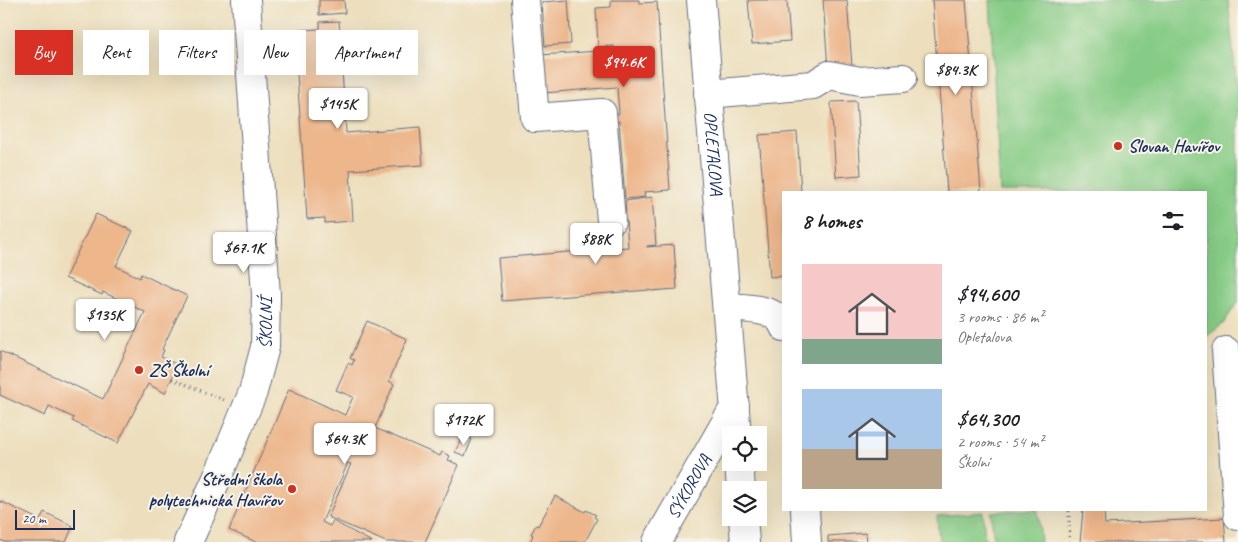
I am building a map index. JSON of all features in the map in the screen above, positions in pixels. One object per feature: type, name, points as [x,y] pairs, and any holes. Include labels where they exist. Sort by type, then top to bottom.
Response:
[{"type":"street","name":"ŠKOLNÍ","points":[[188,542],[253,392],[265,347],[266,295],[246,0]]},
{"type":"street","points":[[525,0],[535,118],[602,113],[611,220]]},
{"type":"street","name":"OPLETALOVA","points":[[701,0],[737,426]]},
{"type":"street","points":[[708,94],[813,85],[829,75],[860,81],[903,78]]},
{"type":"street","points":[[728,307],[767,312],[782,321]]},
{"type":"street","points":[[1223,352],[1238,516]]},
{"type":"street","name":"SÝKOROVA","points":[[657,542],[736,406]]},
{"type":"street","points":[[805,511],[807,542]]},
{"type":"street","points":[[744,526],[745,542]]},
{"type":"path","points":[[172,379],[246,409]]},
{"type":"path","points":[[1069,511],[1069,542]]},
{"type":"green space","name":"Slovan Havířov","points":[[990,0],[1228,0],[1238,100],[1238,302],[1223,324],[1207,336],[1207,191],[1000,191]]},
{"type":"green space","points":[[1038,511],[1041,542],[994,542],[991,512]]},
{"type":"green space","points":[[983,512],[985,542],[939,542],[937,516]]},
{"type":"building","points":[[319,0],[344,0],[345,13],[319,15]]},
{"type":"building","points":[[568,0],[571,44],[545,46],[542,2]]},
{"type":"building","points":[[611,0],[639,0],[639,3],[657,2],[670,190],[644,192],[645,197],[625,199],[619,121],[615,122],[614,114],[619,114],[617,87],[543,93],[540,55],[614,50],[614,46],[598,47],[596,8],[611,7]]},
{"type":"building","points":[[748,0],[787,0],[790,41],[752,44]]},
{"type":"building","points":[[823,0],[847,0],[852,66],[828,68]]},
{"type":"building","points":[[932,0],[966,0],[981,191],[947,191]]},
{"type":"building","points":[[339,21],[340,30],[316,30],[316,75],[342,75],[346,133],[420,127],[423,165],[350,170],[353,221],[325,223],[325,218],[307,219],[297,75],[306,75],[306,30],[294,30],[320,29],[320,22]]},
{"type":"building","points":[[856,101],[861,175],[836,177],[831,102]]},
{"type":"building","points":[[797,132],[801,191],[782,191],[782,276],[770,277],[759,135]]},
{"type":"building","points":[[652,197],[656,245],[647,247],[674,245],[677,289],[502,301],[498,258],[628,247],[626,220],[622,220],[622,214],[626,213],[625,201]]},
{"type":"building","points":[[96,214],[133,231],[116,266],[140,278],[141,274],[187,296],[162,349],[164,350],[161,357],[178,365],[165,393],[148,384],[118,443],[72,421],[74,418],[49,406],[45,416],[0,395],[0,351],[103,399],[145,312],[103,292],[102,295],[65,278]]},
{"type":"building","points":[[367,321],[407,339],[389,381],[394,384],[375,428],[440,456],[442,452],[450,456],[448,460],[459,465],[425,542],[386,542],[328,517],[351,464],[348,463],[322,522],[330,526],[333,521],[372,542],[256,542],[229,530],[289,389],[345,415],[353,397],[336,390],[348,363],[352,365],[354,360],[350,358]]},
{"type":"building","points":[[463,435],[472,439],[465,456],[455,452]]},
{"type":"building","points":[[555,496],[585,512],[586,510],[596,515],[594,517],[597,519],[585,542],[530,542],[533,535],[531,534],[536,525],[538,526]]},
{"type":"building","points":[[0,501],[40,520],[44,512],[73,526],[66,542],[5,542],[0,540]]},
{"type":"building","points":[[1083,511],[1104,511],[1105,524],[1224,518],[1226,542],[1080,542]]},
{"type":"building","points":[[866,533],[867,542],[828,542],[828,536]]},
{"type":"place","name":"Slovan Havířov","points":[[1118,146]]},
{"type":"place","name":"ZŠ Školní","points":[[139,370]]},
{"type":"place","name":"Střední škola polytechnická Havířov","points":[[292,489]]}]
